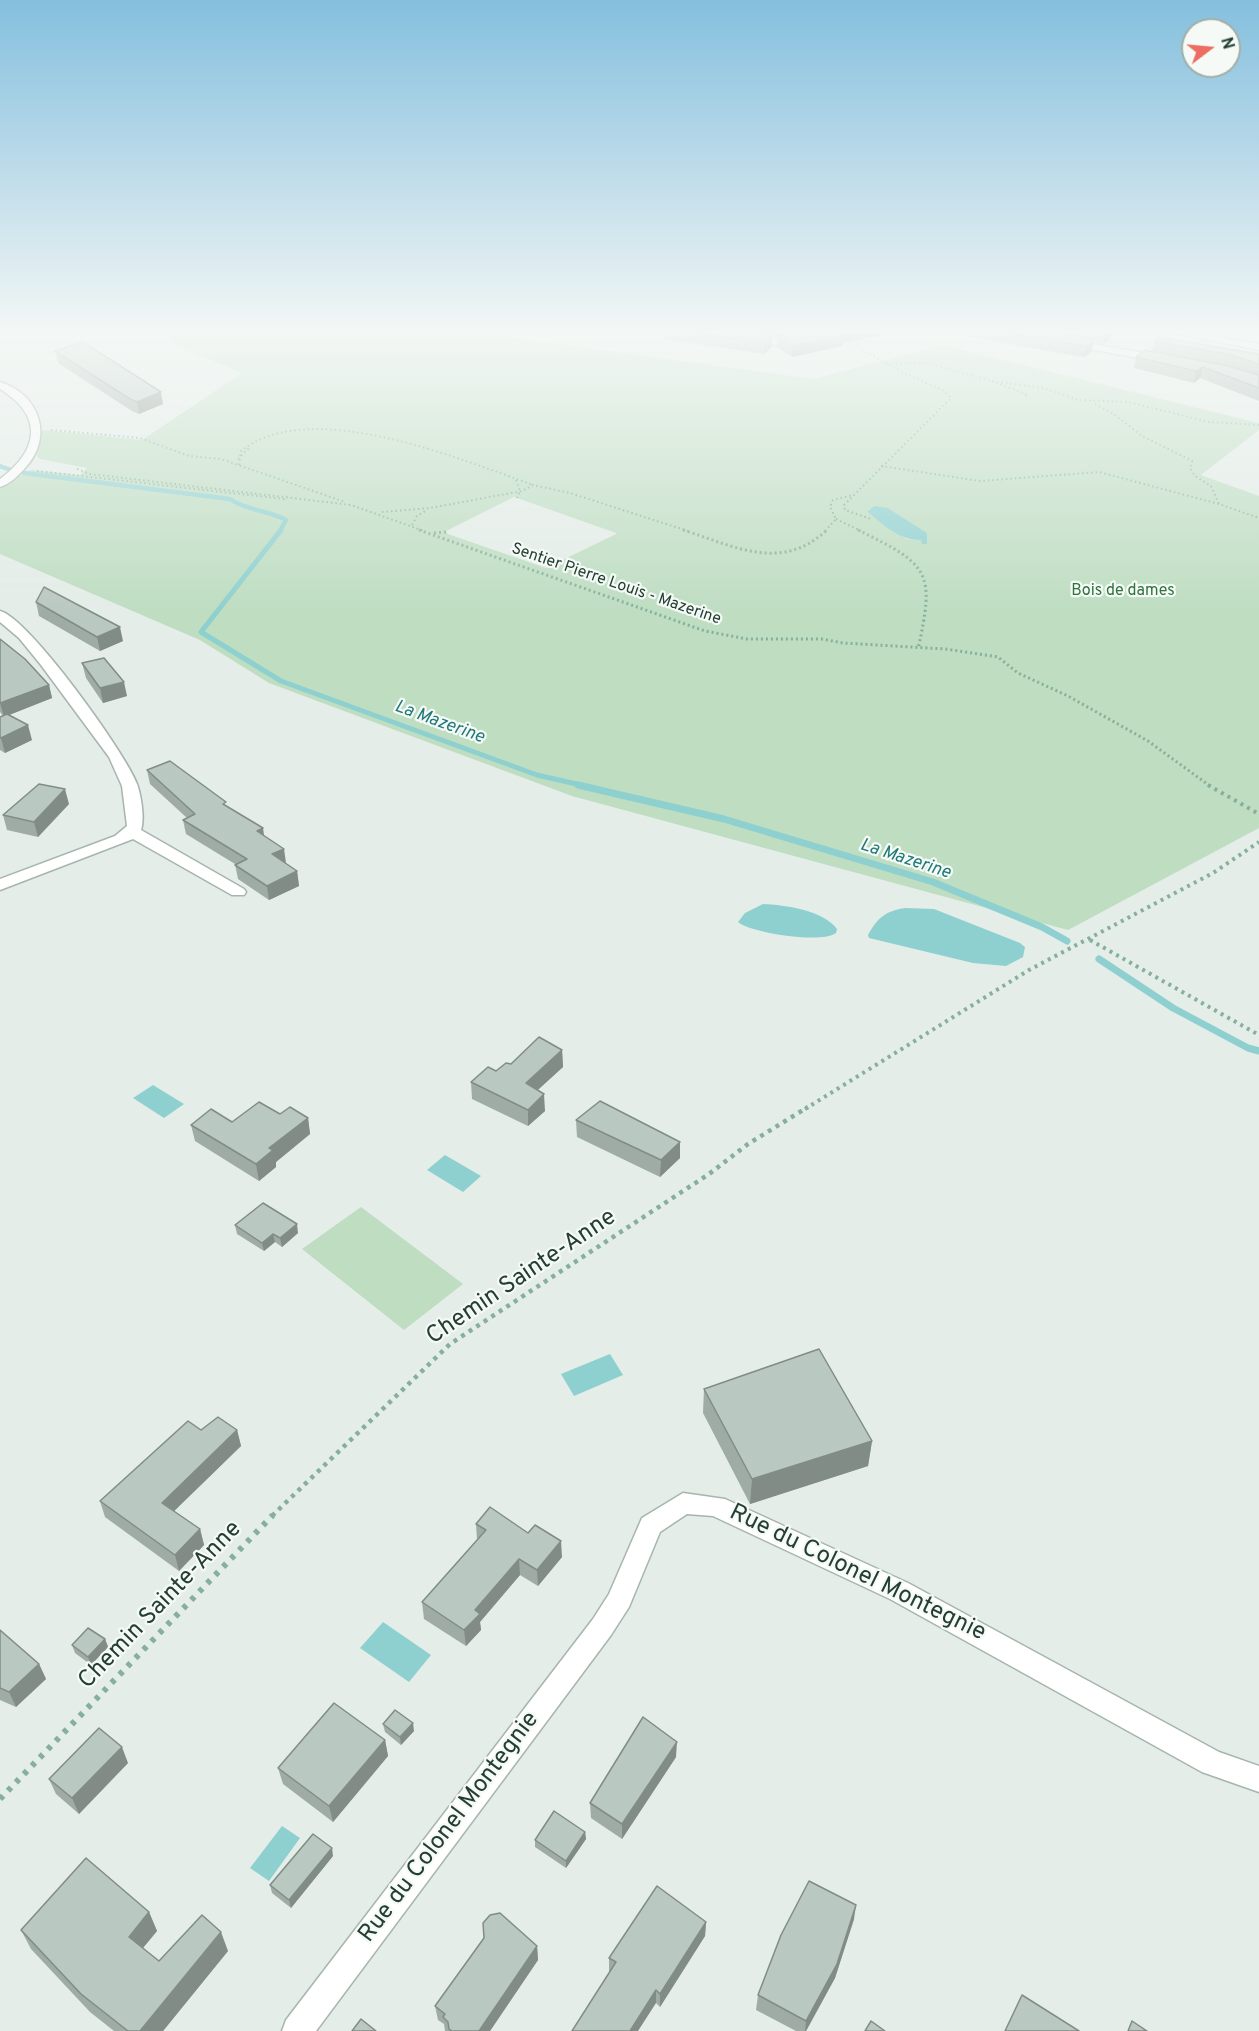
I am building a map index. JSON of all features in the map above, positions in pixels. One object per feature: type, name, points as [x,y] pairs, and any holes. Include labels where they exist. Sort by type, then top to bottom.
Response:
[{"type":"street","points":[[0,484],[28,463],[37,424]]},
{"type":"street","points":[[0,615],[24,635],[116,756],[130,786],[135,810],[133,832]]},
{"type":"street","points":[[0,885],[103,847],[133,832]]},
{"type":"street","points":[[133,832],[238,892]]},
{"type":"street","name":"Rue du Colonel Montegnie","points":[[297,2031],[602,1627],[620,1599],[630,1569],[651,1525],[684,1503],[716,1506],[899,1591],[1212,1763],[1259,1779]]},
{"type":"path","points":[[872,519],[845,510],[844,505],[924,424]]},
{"type":"path","points":[[1129,424],[1140,435],[1182,453],[1192,461],[1190,468],[1195,476],[1211,486],[1219,504]]},
{"type":"path","points":[[1239,424],[1259,425]]},
{"type":"path","points":[[37,428],[136,437],[189,456],[221,459],[351,504]]},
{"type":"path","points":[[239,465],[238,460],[255,443],[286,430],[310,428],[362,435],[468,462],[533,485],[570,493],[761,555],[796,550],[836,519]]},
{"type":"path","points":[[881,466],[934,477],[980,481],[1099,472],[1219,504],[1259,518]]},
{"type":"path","points":[[21,469],[90,475]]},
{"type":"path","name":"Sentier Pierre Louis - Mazerine","points":[[76,469],[90,475],[351,504],[599,595],[705,630],[747,639],[822,639],[918,649],[945,649],[998,657],[1018,673],[1068,696],[1148,741],[1208,785],[1259,814]]},
{"type":"path","points":[[515,478],[520,491],[517,498]]},
{"type":"path","points":[[378,512],[430,508],[520,491],[533,485]]},
{"type":"path","points":[[853,495],[833,500],[830,507],[836,519],[911,560],[921,571],[927,584],[926,611],[918,649]]},
{"type":"path","points":[[412,526],[417,516],[430,508]]},
{"type":"path","points":[[433,533],[447,532]]},
{"type":"path","name":"Chemin Sainte-Anne","points":[[0,1799],[266,1521],[450,1344],[710,1174],[748,1144],[1029,970],[1090,940],[1213,873],[1259,842]]},
{"type":"path","points":[[1090,940],[1259,1035]]},
{"type":"green space","name":"Bois de dames","points":[[166,424],[1259,424],[1259,430],[1201,475],[1259,496],[1259,828],[1068,930],[572,796],[269,683],[200,640],[0,554],[0,477],[15,478],[31,470],[80,475],[87,468],[40,459],[37,456],[42,430],[142,440]],"holes":[[[514,497],[616,533],[546,568],[448,534],[446,531]],[[888,508],[923,531],[921,540],[907,539],[868,509]]]},
{"type":"green space","points":[[361,1207],[463,1284],[404,1330],[302,1249]]},
{"type":"water","points":[[875,506],[888,508],[927,533],[927,544],[922,544],[921,540],[899,535],[885,526],[867,511]]},
{"type":"water","points":[[763,904],[792,907],[813,913],[831,923],[837,929],[836,933],[817,937],[787,936],[757,930],[738,922],[745,913]]},
{"type":"water","points":[[905,908],[934,909],[1020,943],[1025,947],[1023,957],[1006,966],[973,963],[869,938],[868,935],[879,919],[893,911]]},
{"type":"water","points":[[153,1085],[184,1104],[164,1118],[133,1098]]},
{"type":"water","points":[[445,1155],[481,1176],[463,1192],[427,1170]]},
{"type":"water","points":[[610,1354],[623,1375],[574,1396],[561,1374]]},
{"type":"water","points":[[383,1622],[431,1655],[409,1682],[360,1648]]},
{"type":"water","points":[[282,1826],[300,1838],[269,1881],[250,1868]]},
{"type":"building","points":[[44,587],[120,627],[97,637],[36,602]]},
{"type":"building","points":[[0,639],[25,659],[49,685],[0,703]]},
{"type":"building","points":[[104,658],[124,682],[100,688],[82,663]]},
{"type":"building","points":[[7,714],[28,725],[1,738],[0,717]]},
{"type":"building","points":[[170,761],[226,802],[223,804],[263,828],[257,831],[284,849],[272,854],[297,871],[267,886],[235,865],[247,859],[183,820],[195,814],[147,770]]},
{"type":"building","points":[[39,784],[65,789],[34,822],[3,815]]},
{"type":"building","points":[[539,1037],[562,1050],[526,1083],[544,1094],[528,1110],[471,1082],[488,1067],[496,1071],[506,1063],[511,1064]]},
{"type":"building","points":[[600,1101],[680,1142],[661,1160],[576,1120]]},
{"type":"building","points":[[259,1102],[280,1114],[290,1107],[308,1118],[269,1148],[273,1150],[256,1164],[191,1125],[211,1109],[232,1122]]},
{"type":"building","points":[[263,1203],[297,1224],[280,1238],[273,1234],[262,1243],[235,1225]]},
{"type":"building","points":[[819,1349],[872,1441],[752,1479],[704,1389]]},
{"type":"building","points":[[218,1417],[237,1430],[162,1503],[200,1529],[175,1555],[100,1501],[188,1421],[201,1430]]},
{"type":"building","points":[[490,1507],[528,1533],[535,1525],[561,1541],[537,1570],[519,1559],[475,1610],[480,1614],[464,1630],[422,1602],[486,1530],[476,1524]]},
{"type":"building","points":[[88,1628],[105,1639],[88,1657],[72,1645]]},
{"type":"building","points":[[0,1630],[39,1664],[9,1692],[0,1688]]},
{"type":"building","points":[[334,1703],[385,1740],[329,1806],[278,1768]]},
{"type":"building","points":[[395,1710],[413,1723],[400,1737],[383,1724]]},
{"type":"building","points":[[643,1717],[677,1742],[622,1824],[590,1803]]},
{"type":"building","points":[[99,1728],[122,1747],[72,1798],[49,1779]]},
{"type":"building","points":[[554,1811],[585,1832],[566,1861],[535,1840]]},
{"type":"building","points":[[313,1834],[332,1848],[289,1900],[270,1885]]},
{"type":"building","points":[[86,1858],[149,1912],[129,1937],[159,1961],[202,1915],[221,1932],[140,2031],[128,2031],[81,1994],[21,1930]]},
{"type":"building","points":[[809,1881],[856,1905],[837,1964],[806,2021],[758,1995],[781,1935]]},
{"type":"building","points":[[657,1886],[706,1922],[660,1994],[656,1990],[630,2031],[572,2031],[616,1962],[609,1958]]},
{"type":"building","points":[[500,1913],[537,1946],[479,2031],[452,2031],[443,2017],[445,2014],[435,2006],[484,1938],[483,1923],[490,1915]]},
{"type":"building","points":[[1022,1995],[1079,2031],[1005,2031]]},
{"type":"building","points":[[361,2019],[376,2031],[352,2031]]},
{"type":"building","points":[[871,2021],[885,2031],[865,2031]]},
{"type":"building","points":[[1132,2021],[1147,2031],[1128,2031]]},
{"type":"waterway","name":"La Mazerine","points":[[0,466],[14,471]]},
{"type":"waterway","name":"La Mazerine","points":[[24,473],[230,499],[243,506],[286,520],[280,531]]},
{"type":"waterway","name":"La Mazerine","points":[[281,530],[201,632],[281,681],[537,775],[585,786]]},
{"type":"waterway","name":"La Mazerine","points":[[578,785],[724,819],[933,882],[1042,927],[1067,941]]},
{"type":"waterway","name":"La Mazerine","points":[[1099,959],[1173,1008],[1248,1048],[1259,1051]]}]
